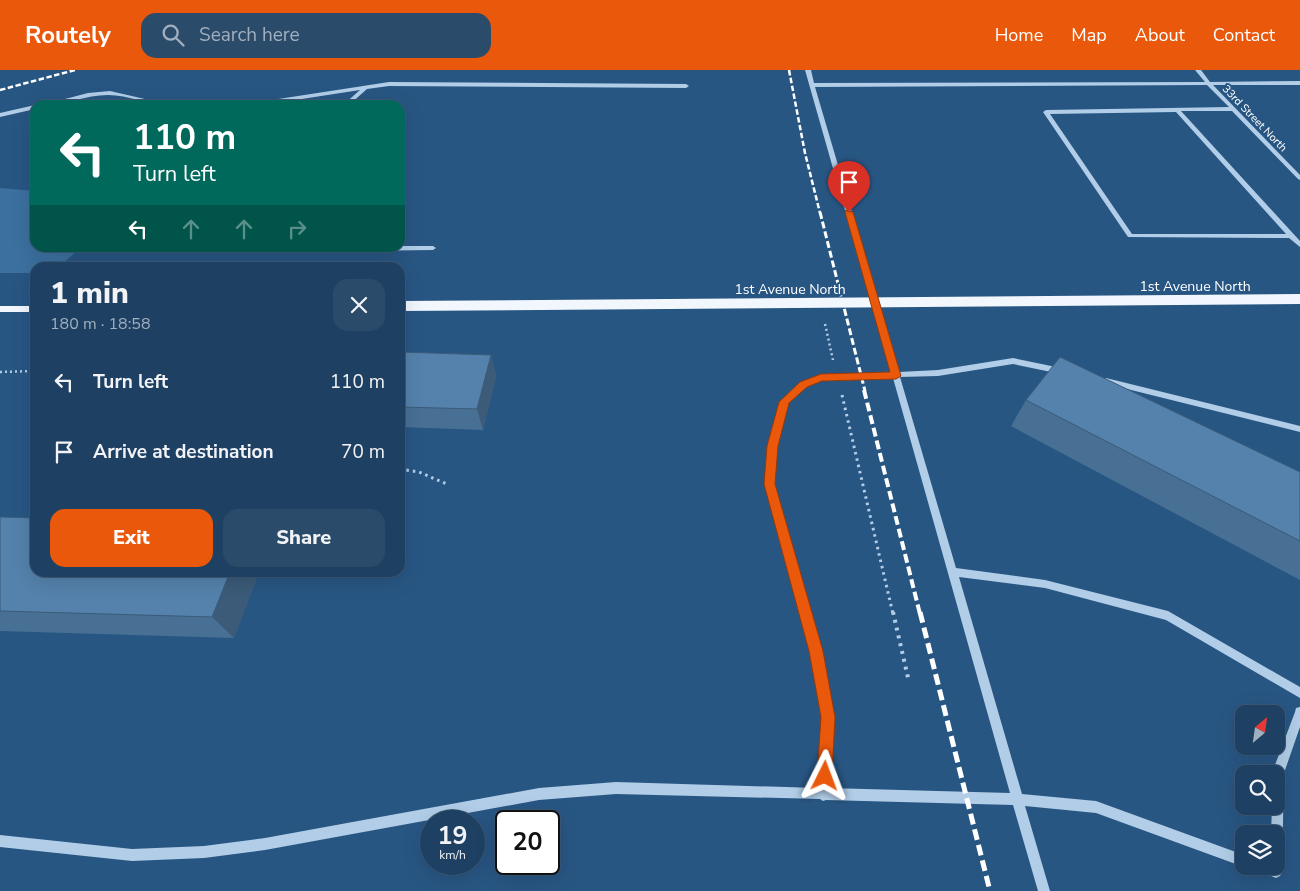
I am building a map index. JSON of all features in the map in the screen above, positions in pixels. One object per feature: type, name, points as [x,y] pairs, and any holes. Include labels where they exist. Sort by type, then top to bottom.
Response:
[{"type":"main road","name":"1st Avenue North","points":[[405,306],[1300,299]]},
{"type":"main road","points":[[0,309],[30,308]]},
{"type":"street","points":[[808,70],[1044,891]]},
{"type":"street","name":"33rd Street North","points":[[1198,70],[1208,84],[1300,178]]},
{"type":"street","points":[[813,85],[1300,82]]},
{"type":"street","points":[[352,100],[366,88],[389,84],[686,86]]},
{"type":"street","points":[[66,100],[88,95],[110,93],[144,100]]},
{"type":"street","points":[[0,116],[30,108]]},
{"type":"street","points":[[1233,108],[1178,111],[1046,112],[1130,236],[1291,236]]},
{"type":"street","points":[[1178,111],[1300,245]]},
{"type":"street","points":[[405,248],[433,248]]},
{"type":"street","points":[[823,795],[828,717],[816,651],[770,484],[773,446],[784,402],[803,384],[821,378],[938,373],[1013,361],[1067,372]]},
{"type":"street","points":[[1094,379],[1300,429]]},
{"type":"street","points":[[953,572],[1045,584],[1168,616],[1300,693]]},
{"type":"street","points":[[1277,825],[1278,773],[1300,712]]},
{"type":"street","points":[[0,841],[132,855],[204,852],[266,844],[539,794],[616,788],[1018,799],[1096,808],[1235,857]]},
{"type":"lane","points":[[286,100],[366,88]]},
{"type":"path","points":[[824,321],[909,682]]},
{"type":"path","points":[[0,372],[30,371]]},
{"type":"path","points":[[405,470],[419,472],[449,485]]},
{"type":"shaded area","points":[[0,188],[30,191],[30,252],[76,252],[65,262],[30,262],[30,273],[0,273]]},
{"type":"building","points":[[405,352],[491,355],[477,409],[405,407]]},
{"type":"building","points":[[1060,357],[1300,472],[1300,541],[1026,400]]},
{"type":"building","points":[[0,517],[30,518],[30,577],[228,577],[212,617],[0,611]]},
{"type":"railway","points":[[0,90],[75,70]]},
{"type":"railway","points":[[789,70],[805,153],[820,213]]},
{"type":"railway","points":[[820,212],[865,391]]},
{"type":"railway","points":[[864,390],[920,614]]},
{"type":"railway","points":[[920,612],[990,891]]},
{"type":"route","points":[[825,776],[828,717],[816,651],[770,484],[773,446],[784,402],[803,384],[821,378],[896,376],[849,212]]}]
